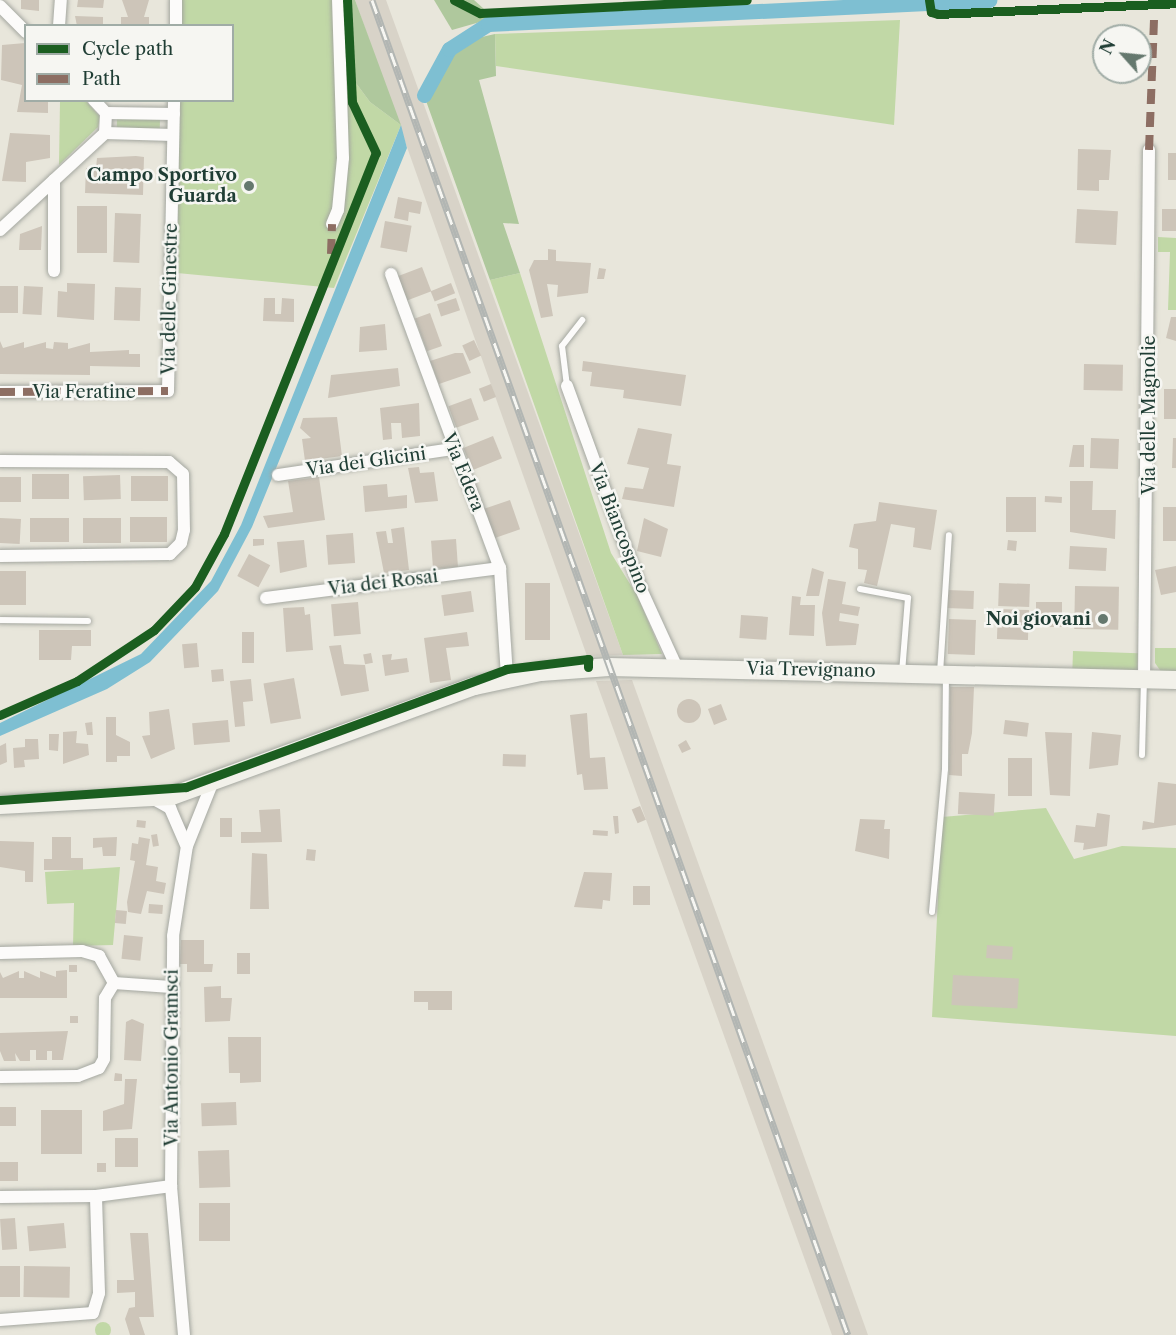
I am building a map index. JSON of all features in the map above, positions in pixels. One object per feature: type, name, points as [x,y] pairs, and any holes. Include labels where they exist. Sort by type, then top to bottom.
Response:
[{"type":"main road","name":"Via Trevignano","points":[[0,805],[152,798],[211,786],[507,676],[588,668],[677,668],[1176,680]]},
{"type":"street","points":[[59,24],[61,0]]},
{"type":"street","points":[[176,0],[176,24]]},
{"type":"street","points":[[332,224],[338,210],[343,158],[338,0]]},
{"type":"street","points":[[0,6],[24,30]]},
{"type":"street","points":[[96,102],[106,113],[105,133]]},
{"type":"street","name":"Via delle Ginestre","points":[[168,391],[174,102]]},
{"type":"street","points":[[106,113],[174,114]]},
{"type":"street","points":[[0,230],[105,133],[173,135]]},
{"type":"street","name":"Via delle Magnolie","points":[[1144,680],[1149,150]]},
{"type":"street","points":[[54,180],[54,271]]},
{"type":"street","name":"Via Edera","points":[[391,274],[453,449],[500,568],[507,676]]},
{"type":"street","name":"Via Biancospino","points":[[567,386],[640,587],[677,668]]},
{"type":"street","name":"Via Feratine","points":[[0,392],[168,391]]},
{"type":"street","name":"Via dei Glicini","points":[[278,475],[453,449]]},
{"type":"street","points":[[0,461],[169,462],[183,474],[184,530],[182,543],[170,554],[0,556]]},
{"type":"street","name":"Via dei Rosai","points":[[266,598],[500,568]]},
{"type":"street","name":"Via Antonio Gramsci","points":[[184,1335],[171,1186],[171,987],[187,846],[211,786]]},
{"type":"street","points":[[152,798],[179,821],[187,846]]},
{"type":"street","points":[[0,953],[82,951],[99,956],[114,983]]},
{"type":"street","points":[[114,983],[171,987]]},
{"type":"street","points":[[0,1077],[78,1076],[99,1068],[104,1059],[105,998],[114,983]]},
{"type":"street","points":[[0,1197],[96,1196],[171,1186]]},
{"type":"street","points":[[0,1320],[93,1313],[99,1303],[96,1196]]},
{"type":"lane","points":[[567,386],[562,346],[582,320]]},
{"type":"lane","points":[[932,912],[945,769],[943,674],[950,536]]},
{"type":"lane","points":[[860,589],[908,598],[902,672]]},
{"type":"lane","points":[[0,620],[88,621]]},
{"type":"lane","points":[[1142,755],[1144,680]]},
{"type":"shaded area","points":[[355,0],[386,0],[623,655],[587,656]]},
{"type":"shaded area","points":[[632,680],[868,1335],[832,1335],[596,681]]},
{"type":"green space","points":[[177,0],[342,0],[353,35],[350,75],[370,102],[401,125],[334,288],[177,273],[177,102],[234,102],[234,24],[177,24]]},
{"type":"green space","points":[[342,0],[355,0],[401,125],[370,102],[350,75],[353,35]]},
{"type":"green space","points":[[434,0],[474,0],[494,18],[452,30]]},
{"type":"green space","points":[[900,20],[894,125],[496,66],[495,34]]},
{"type":"green space","points":[[495,34],[496,76],[479,80],[519,224],[503,223],[520,273],[490,280],[425,98],[449,54],[464,41]]},
{"type":"green space","points":[[60,102],[87,102],[100,117],[98,127],[59,165]]},
{"type":"green space","points":[[117,117],[160,118],[160,130],[117,129]]},
{"type":"green space","points":[[1158,237],[1176,238],[1176,310],[1168,310],[1170,252],[1158,252]]},
{"type":"green space","points":[[520,273],[611,553],[638,597],[662,654],[623,655],[490,280]]},
{"type":"green space","points":[[1155,648],[1176,648],[1176,674],[1162,673],[1155,663]]},
{"type":"green space","points":[[1073,651],[1138,653],[1137,673],[1072,671]]},
{"type":"green space","points":[[1046,808],[1074,859],[1122,846],[1176,848],[1176,1036],[932,1017],[942,817]]},
{"type":"green space","points":[[120,867],[113,945],[73,946],[74,903],[47,904],[45,872]]},
{"type":"green space","points":[[103,1322],[109,1324],[109,1336],[97,1336],[95,1330],[97,1324]]},
{"type":"water","points":[[401,125],[407,148],[252,527],[218,591],[150,662],[107,689],[0,736],[0,723],[141,654],[211,581],[241,525]]},
{"type":"building","points":[[21,0],[39,0],[39,11],[21,9]]},
{"type":"building","points":[[78,0],[104,0],[103,8],[77,7]]},
{"type":"building","points":[[122,0],[149,0],[144,17],[149,17],[149,24],[121,24],[121,17],[128,17]]},
{"type":"building","points":[[75,16],[103,17],[103,24],[77,24]]},
{"type":"building","points":[[24,43],[24,102],[48,102],[48,113],[17,112],[22,85],[1,80],[2,45]]},
{"type":"building","points":[[10,133],[50,135],[50,158],[26,162],[26,182],[2,181]]},
{"type":"building","points":[[1078,149],[1111,150],[1109,180],[1099,180],[1099,191],[1077,190]]},
{"type":"building","points":[[1168,153],[1176,153],[1176,180],[1168,180]]},
{"type":"building","points":[[144,157],[143,195],[85,193],[86,168],[96,168],[97,158]]},
{"type":"building","points":[[398,197],[422,202],[420,214],[409,212],[408,221],[394,218]]},
{"type":"building","points":[[77,206],[107,206],[107,253],[77,253]]},
{"type":"building","points":[[1077,209],[1118,211],[1116,245],[1075,243]]},
{"type":"building","points":[[1162,209],[1176,209],[1176,231],[1162,231]]},
{"type":"building","points":[[115,213],[141,214],[139,263],[113,262]]},
{"type":"building","points":[[385,221],[412,226],[407,252],[380,248]]},
{"type":"building","points":[[42,226],[41,250],[19,250],[20,234]]},
{"type":"building","points":[[548,249],[556,250],[556,261],[591,263],[588,293],[557,297],[558,285],[547,284],[553,316],[541,318],[529,270],[534,260],[548,260]]},
{"type":"building","points":[[422,267],[431,291],[407,301],[398,276]]},
{"type":"building","points":[[599,268],[606,269],[604,279],[597,279]]},
{"type":"building","points":[[67,283],[95,284],[94,320],[57,317],[58,291],[67,292]]},
{"type":"building","points":[[451,283],[455,293],[435,301],[431,291]]},
{"type":"building","points":[[0,286],[18,286],[18,313],[0,313]]},
{"type":"building","points":[[24,286],[43,287],[42,315],[23,314]]},
{"type":"building","points":[[115,287],[141,288],[140,321],[114,320]]},
{"type":"building","points":[[264,298],[275,298],[275,314],[281,314],[282,298],[294,299],[294,322],[263,321]]},
{"type":"building","points":[[456,298],[460,310],[441,317],[437,304]]},
{"type":"building","points":[[430,313],[442,346],[427,351],[415,318]]},
{"type":"building","points":[[1171,317],[1176,317],[1176,341],[1166,338]]},
{"type":"building","points":[[385,324],[387,350],[359,352],[360,327]]},
{"type":"building","points":[[474,340],[481,355],[469,361],[462,345]]},
{"type":"building","points":[[0,341],[3,348],[24,342],[24,348],[46,342],[46,348],[53,349],[54,342],[68,343],[68,349],[90,343],[90,352],[129,350],[129,354],[140,354],[140,367],[90,366],[90,375],[0,374]]},
{"type":"building","points":[[455,353],[463,353],[471,373],[439,384],[430,361]]},
{"type":"building","points":[[583,361],[686,375],[681,406],[623,398],[624,390],[590,386],[592,372],[582,371]]},
{"type":"building","points":[[1084,364],[1123,365],[1123,391],[1084,390]]},
{"type":"building","points":[[398,368],[400,386],[328,398],[331,375]]},
{"type":"building","points":[[491,384],[496,397],[484,402],[479,389]]},
{"type":"building","points":[[1164,389],[1176,389],[1176,419],[1164,419]]},
{"type":"building","points":[[471,398],[479,420],[456,428],[448,406]]},
{"type":"building","points":[[419,403],[420,436],[402,438],[401,423],[391,423],[392,439],[383,440],[380,408]]},
{"type":"building","points":[[337,417],[342,456],[305,461],[302,439],[311,438],[300,428],[303,418]]},
{"type":"building","points":[[638,428],[672,434],[667,464],[681,466],[674,507],[622,499],[625,487],[643,489],[649,468],[627,464]]},
{"type":"building","points":[[493,436],[502,458],[472,470],[463,448]]},
{"type":"building","points":[[1091,438],[1119,439],[1118,469],[1090,468]]},
{"type":"building","points":[[1173,438],[1176,438],[1176,468],[1172,468]]},
{"type":"building","points":[[1073,445],[1084,445],[1084,467],[1069,467]]},
{"type":"building","points":[[419,467],[420,473],[434,472],[438,501],[415,503],[408,468]]},
{"type":"building","points":[[32,474],[69,474],[69,499],[32,499]]},
{"type":"building","points":[[120,475],[121,499],[84,500],[83,476]]},
{"type":"building","points":[[131,476],[168,476],[168,501],[131,501]]},
{"type":"building","points":[[0,477],[21,477],[21,502],[0,502]]},
{"type":"building","points":[[319,477],[325,520],[268,528],[263,516],[293,512],[288,481]]},
{"type":"building","points":[[1070,481],[1093,481],[1092,510],[1116,510],[1115,539],[1070,532]]},
{"type":"building","points":[[387,484],[388,497],[407,495],[407,508],[365,512],[363,486]]},
{"type":"building","points":[[1045,496],[1062,497],[1062,503],[1045,502]]},
{"type":"building","points":[[1006,497],[1036,497],[1036,532],[1006,532]]},
{"type":"building","points":[[510,500],[520,529],[494,538],[484,509]]},
{"type":"building","points":[[879,502],[937,510],[931,550],[913,547],[915,528],[891,524],[877,586],[864,583],[867,570],[858,569],[858,549],[849,547],[854,524],[876,521]]},
{"type":"building","points":[[1163,507],[1176,507],[1176,541],[1163,541]]},
{"type":"building","points":[[130,517],[167,517],[167,542],[130,542]]},
{"type":"building","points":[[0,518],[21,519],[20,544],[0,543]]},
{"type":"building","points":[[30,518],[69,518],[69,542],[30,542]]},
{"type":"building","points":[[83,518],[121,518],[121,543],[83,543]]},
{"type":"building","points":[[644,518],[668,529],[661,557],[637,551]]},
{"type":"building","points":[[404,527],[409,570],[384,573],[376,532],[386,531],[388,543],[393,543],[391,529]]},
{"type":"building","points":[[353,533],[355,563],[328,565],[326,535]]},
{"type":"building","points":[[253,539],[264,539],[264,545],[253,546]]},
{"type":"building","points":[[456,539],[458,567],[433,569],[431,541]]},
{"type":"building","points":[[304,540],[307,567],[280,573],[277,542]]},
{"type":"building","points":[[1008,540],[1017,541],[1016,551],[1007,550]]},
{"type":"building","points":[[1070,546],[1107,548],[1106,571],[1069,569]]},
{"type":"building","points":[[249,554],[270,565],[258,587],[237,576]]},
{"type":"building","points":[[1176,566],[1176,592],[1161,595],[1155,570]]},
{"type":"building","points":[[812,568],[824,572],[819,596],[806,596]]},
{"type":"building","points":[[0,571],[26,571],[26,605],[0,605]]},
{"type":"building","points":[[828,579],[846,582],[842,604],[860,607],[858,616],[840,613],[839,621],[859,624],[856,645],[826,646],[822,613]]},
{"type":"building","points":[[525,583],[550,583],[550,640],[525,640]]},
{"type":"building","points":[[999,583],[1030,584],[1029,607],[998,606]]},
{"type":"building","points":[[1075,586],[1119,587],[1118,630],[1074,629]]},
{"type":"building","points":[[947,590],[974,591],[973,609],[946,608]]},
{"type":"building","points":[[471,591],[474,612],[444,616],[441,595]]},
{"type":"building","points":[[792,596],[801,597],[800,605],[815,605],[814,636],[789,635]]},
{"type":"building","points":[[358,602],[361,634],[334,636],[331,604]]},
{"type":"building","points":[[1036,602],[1062,602],[1062,627],[1036,627]]},
{"type":"building","points":[[304,607],[305,615],[310,614],[313,650],[286,652],[283,608]]},
{"type":"building","points":[[998,609],[1029,610],[1028,640],[997,639]]},
{"type":"building","points":[[741,615],[768,617],[766,640],[739,638]]},
{"type":"building","points":[[949,619],[976,620],[975,655],[948,654]]},
{"type":"building","points":[[39,630],[91,630],[91,646],[72,646],[71,660],[39,660]]},
{"type":"building","points":[[242,632],[254,632],[254,663],[242,663]]},
{"type":"building","points":[[467,632],[469,646],[446,648],[451,680],[430,683],[424,638]]},
{"type":"building","points":[[197,643],[199,667],[184,668],[182,644]]},
{"type":"building","points":[[341,645],[344,664],[365,665],[369,691],[341,696],[329,646]]},
{"type":"building","points":[[371,653],[373,663],[365,664],[363,655]]},
{"type":"building","points":[[392,654],[391,660],[407,658],[409,672],[385,676],[382,655]]},
{"type":"building","points":[[223,669],[224,681],[212,682],[211,670]]},
{"type":"building","points":[[294,678],[301,718],[271,724],[263,683]]},
{"type":"building","points":[[251,679],[253,701],[243,702],[245,726],[235,727],[230,681]]},
{"type":"building","points":[[950,687],[974,687],[972,733],[968,754],[962,754],[962,776],[949,775]]},
{"type":"building","points":[[689,699],[698,702],[701,711],[698,720],[689,723],[680,720],[677,711],[680,702]]},
{"type":"building","points":[[721,704],[727,720],[714,725],[708,709]]},
{"type":"building","points":[[169,709],[175,749],[151,759],[142,736],[150,735],[149,712]]},
{"type":"building","points":[[587,713],[590,758],[605,757],[608,789],[584,790],[582,774],[577,775],[570,715]]},
{"type":"building","points":[[106,717],[116,717],[116,735],[130,742],[130,756],[117,756],[117,762],[106,762]]},
{"type":"building","points":[[228,720],[230,742],[194,745],[192,723]]},
{"type":"building","points":[[1005,720],[1029,723],[1027,737],[1003,734]]},
{"type":"building","points":[[92,722],[93,735],[87,735],[85,723]]},
{"type":"building","points":[[77,731],[76,743],[88,744],[89,755],[63,764],[63,732]]},
{"type":"building","points":[[1045,732],[1072,733],[1070,796],[1050,795]]},
{"type":"building","points":[[1092,732],[1121,735],[1118,765],[1089,769]]},
{"type":"building","points":[[49,734],[59,734],[58,751],[49,750]]},
{"type":"building","points":[[25,739],[38,739],[39,759],[24,760],[25,767],[14,768],[13,748],[25,747]]},
{"type":"building","points":[[686,740],[691,749],[682,753],[678,745]]},
{"type":"building","points":[[6,743],[7,762],[0,765],[0,746]]},
{"type":"building","points":[[503,754],[526,755],[526,767],[503,766]]},
{"type":"building","points":[[1008,758],[1032,758],[1032,796],[1008,796]]},
{"type":"building","points":[[1158,782],[1176,784],[1176,825],[1142,830],[1143,821],[1154,823]]},
{"type":"building","points":[[959,792],[995,794],[994,816],[958,814]]},
{"type":"building","points":[[640,806],[646,820],[638,823],[632,810]]},
{"type":"building","points":[[280,809],[282,842],[241,843],[241,832],[261,832],[259,810]]},
{"type":"building","points":[[1097,813],[1110,815],[1107,846],[1083,850],[1084,843],[1074,842],[1076,825],[1095,827]]},
{"type":"building","points":[[613,816],[618,816],[619,833],[615,834]]},
{"type":"building","points":[[220,818],[232,818],[232,837],[220,837]]},
{"type":"building","points":[[860,819],[885,820],[884,829],[890,829],[889,859],[855,851]]},
{"type":"building","points":[[137,820],[146,821],[145,828],[136,827]]},
{"type":"building","points":[[593,830],[608,831],[608,836],[593,835]]},
{"type":"building","points":[[157,834],[159,846],[153,847],[151,835]]},
{"type":"building","points":[[52,837],[71,837],[71,858],[83,858],[83,870],[44,870],[44,859],[52,859]]},
{"type":"building","points":[[117,837],[116,856],[103,856],[102,847],[93,848],[93,838]]},
{"type":"building","points":[[139,837],[150,839],[146,865],[158,867],[156,881],[166,883],[164,894],[147,891],[141,914],[128,912],[127,902],[135,861],[130,860],[132,843],[138,844]]},
{"type":"building","points":[[0,841],[34,842],[33,882],[25,882],[25,871],[0,867]]},
{"type":"building","points":[[307,849],[316,850],[315,861],[306,860]]},
{"type":"building","points":[[252,853],[267,854],[269,909],[250,909]]},
{"type":"building","points":[[584,872],[612,873],[610,901],[603,900],[602,909],[574,907]]},
{"type":"building","points":[[633,886],[650,886],[650,905],[633,905]]},
{"type":"building","points":[[149,904],[163,905],[162,914],[148,913]]},
{"type":"building","points":[[116,910],[127,911],[126,924],[115,923]]},
{"type":"building","points":[[124,935],[143,937],[140,961],[121,959]]},
{"type":"building","points":[[181,940],[204,940],[204,964],[213,964],[212,972],[187,972],[187,964],[180,964]]},
{"type":"building","points":[[987,945],[1013,947],[1012,960],[986,958]]},
{"type":"building","points":[[237,953],[250,953],[250,974],[237,974]]},
{"type":"building","points":[[69,965],[77,965],[77,972],[69,972]]},
{"type":"building","points":[[67,970],[67,998],[0,998],[0,972],[3,978],[19,971],[19,978],[24,978],[24,971],[40,978],[40,971],[56,977],[56,971]]},
{"type":"building","points":[[953,975],[1019,978],[1017,1008],[951,1005]]},
{"type":"building","points":[[221,986],[221,998],[232,998],[230,1021],[205,1022],[204,987]]},
{"type":"building","points":[[414,991],[452,991],[452,1010],[428,1010],[428,1002],[414,1002]]},
{"type":"building","points":[[70,1016],[78,1016],[78,1023],[70,1023]]},
{"type":"building","points":[[132,1019],[144,1024],[141,1061],[124,1060],[126,1022]]},
{"type":"building","points":[[68,1031],[63,1060],[52,1060],[52,1051],[47,1051],[47,1060],[36,1060],[36,1050],[30,1050],[30,1061],[20,1061],[15,1053],[16,1061],[4,1061],[0,1051],[0,1033]]},
{"type":"building","points":[[228,1037],[261,1037],[261,1082],[240,1083],[240,1073],[229,1073]]},
{"type":"building","points":[[115,1073],[122,1074],[122,1081],[114,1081]]},
{"type":"building","points":[[125,1079],[137,1079],[132,1129],[103,1131],[103,1111],[124,1104]]},
{"type":"building","points":[[236,1102],[237,1125],[202,1126],[201,1103]]},
{"type":"building","points":[[0,1107],[16,1107],[16,1126],[0,1126]]},
{"type":"building","points":[[41,1110],[82,1110],[82,1154],[41,1154]]},
{"type":"building","points":[[115,1138],[138,1138],[138,1167],[115,1167]]},
{"type":"building","points":[[229,1150],[230,1187],[199,1188],[198,1151]]},
{"type":"building","points":[[0,1162],[18,1162],[18,1181],[0,1181]]},
{"type":"building","points":[[97,1163],[106,1163],[106,1172],[97,1172]]},
{"type":"building","points":[[199,1203],[230,1203],[230,1241],[199,1241]]},
{"type":"building","points":[[15,1218],[17,1249],[2,1250],[0,1219]]},
{"type":"building","points":[[64,1223],[66,1248],[29,1251],[27,1226]]},
{"type":"building","points":[[130,1233],[148,1233],[154,1317],[139,1317],[145,1335],[130,1335],[125,1319],[129,1308],[135,1307],[135,1292],[117,1293],[117,1280],[134,1280]]},
{"type":"building","points":[[0,1266],[20,1266],[20,1297],[0,1297]]},
{"type":"building","points":[[24,1266],[70,1267],[69,1298],[23,1297]]},
{"type":"waterway","points":[[424,95],[449,49],[488,24],[989,0]]},
{"type":"railway","points":[[372,0],[848,1335]]},
{"type":"marked path","points":[[1149,150],[1154,17]]},
{"type":"marked path","points":[[331,254],[332,224]]},
{"type":"marked path","points":[[0,392],[168,391]]},
{"type":"cycle path","points":[[0,715],[77,681],[154,630],[195,587],[224,534],[376,153],[352,102],[347,0]]},
{"type":"cycle path","points":[[454,0],[480,13],[747,0]]},
{"type":"cycle path","points":[[929,0],[931,12],[938,14],[1176,3]]},
{"type":"cycle path","points":[[0,800],[186,787],[506,669],[588,659],[588,667]]},
{"type":"place","name":"Campo Sportivo Guarda","points":[[249,186]]},
{"type":"place","name":"Noi giovani","points":[[1103,619]]}]
